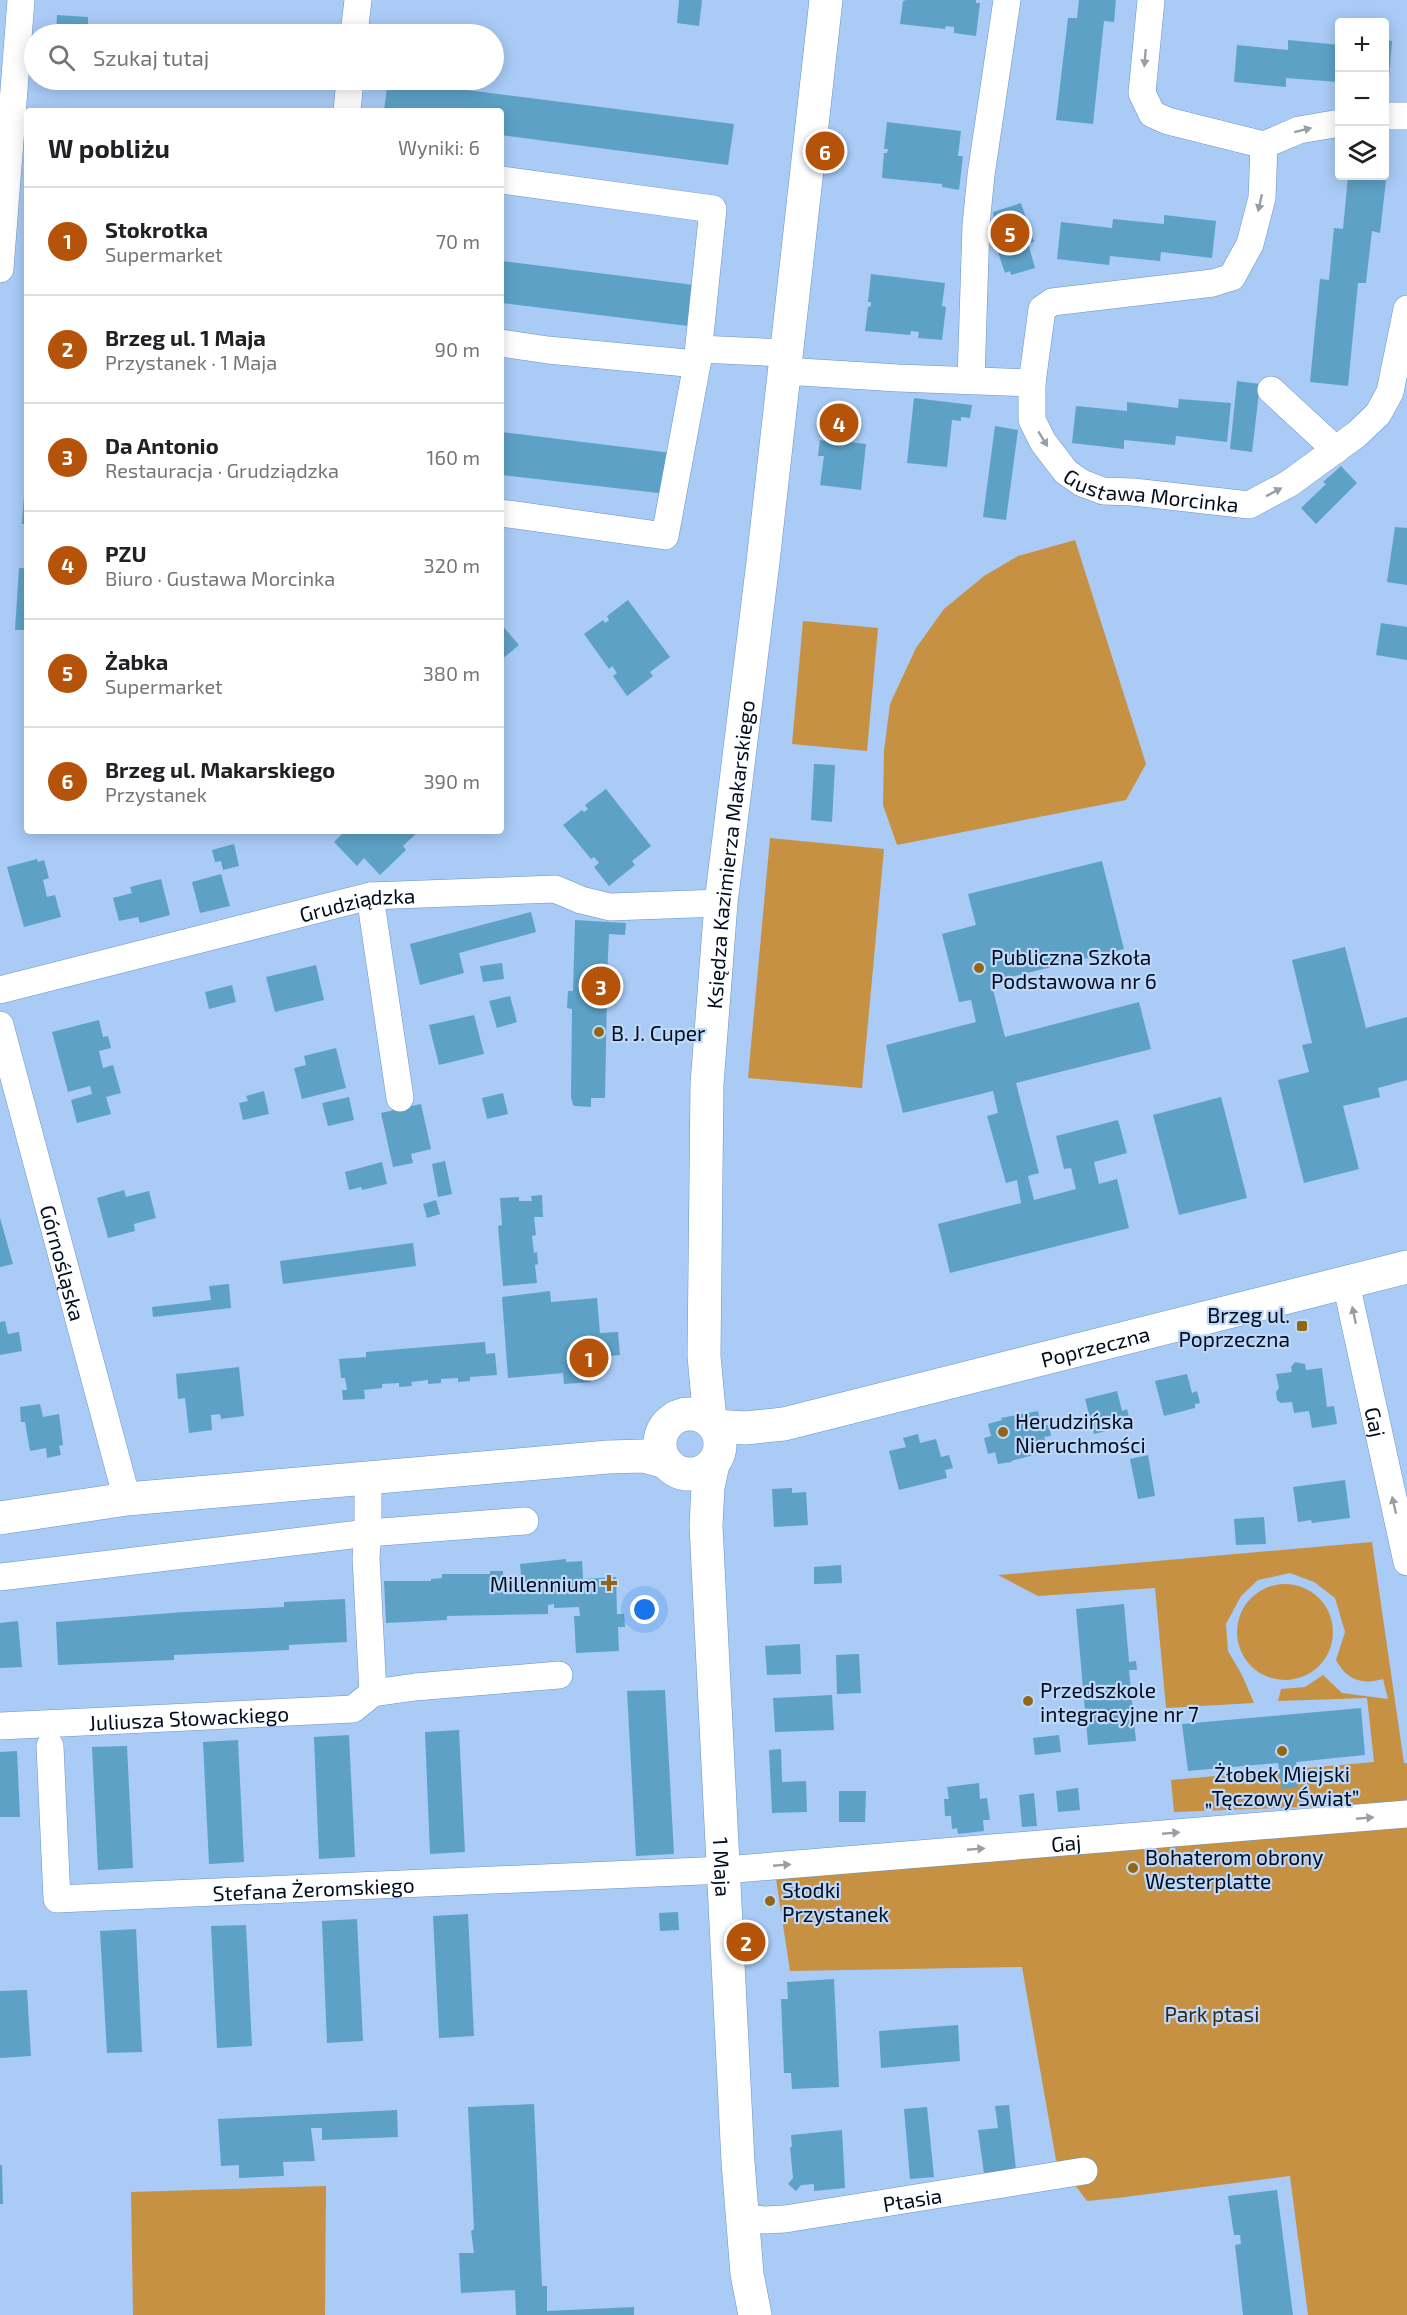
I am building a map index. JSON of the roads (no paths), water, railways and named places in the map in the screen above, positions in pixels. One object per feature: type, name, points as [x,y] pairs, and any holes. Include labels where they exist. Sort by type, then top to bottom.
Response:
[{"type":"street","points":[[0,269],[21,0]]},
{"type":"street","points":[[355,24],[358,0]]},
{"type":"street","name":"Księdza Kazimierza Makarskiego","points":[[694,1443],[704,1356],[707,1084],[721,903],[826,0]]},
{"type":"street","points":[[971,380],[976,225],[981,175],[1007,0]]},
{"type":"street","points":[[1151,0],[1142,93],[1152,114],[1168,121],[1264,145],[1299,130],[1335,124]]},
{"type":"street","points":[[347,108],[349,90]]},
{"type":"street","points":[[1389,117],[1407,116]]},
{"type":"street","name":"Gustawa Morcinka","points":[[1264,145],[1262,198],[1250,244],[1232,277],[1213,283],[1052,302],[1042,309],[1032,383],[1032,420],[1044,442],[1066,472],[1082,483],[1103,491],[1133,492],[1249,505],[1290,483],[1357,434],[1378,414],[1390,392],[1407,309]]},
{"type":"street","points":[[504,180],[713,209],[698,357],[665,536],[504,513]]},
{"type":"street","points":[[504,343],[548,350],[785,362],[898,378],[1032,383]]},
{"type":"street","points":[[1271,390],[1336,450]]},
{"type":"street","name":"Grudziądzka","points":[[0,990],[370,896],[555,889],[581,900],[610,907],[721,903]]},
{"type":"street","points":[[370,896],[400,1098]]},
{"type":"street","name":"Górnośląska","points":[[0,1025],[127,1499]]},
{"type":"street","name":"Poprzeczna","points":[[694,1443],[784,1424],[1407,1268]]},
{"type":"street","name":"Gaj","points":[[1346,1283],[1407,1562]]},
{"type":"street","points":[[0,1518],[127,1499],[608,1456],[642,1445],[694,1443]]},
{"type":"street","name":"1 Maja","points":[[694,1443],[708,1487],[706,1526],[741,2218],[747,2274],[755,2315]]},
{"type":"street","points":[[368,1478],[369,1533],[366,1558],[373,1694]]},
{"type":"street","points":[[0,1577],[369,1533],[525,1521]]},
{"type":"street","name":"Juliusza Słowackiego","points":[[0,1726],[353,1709],[373,1694],[415,1687],[559,1676]]},
{"type":"street","name":"Stefana Żeromskiego","points":[[50,1746],[57,1899],[724,1870]]},
{"type":"street","name":"Gaj","points":[[724,1870],[1407,1814]]},
{"type":"street","name":"Ptasia","points":[[741,2218],[785,2219],[1084,2171]]},
{"type":"place","name":"Brzeg ul. Makarskiego","points":[[825,151]]},
{"type":"place","name":"Żabka","points":[[1010,233]]},
{"type":"place","name":"PZU","points":[[839,423]]},
{"type":"place","name":"Publiczna Szkoła Podstawowa nr 6","points":[[979,968]]},
{"type":"place","name":"Da Antonio","points":[[601,986]]},
{"type":"place","name":"B. J. Cuper","points":[[599,1032]]},
{"type":"place","name":"Brzeg ul. Poprzeczna","points":[[1302,1326]]},
{"type":"place","name":"Stokrotka","points":[[589,1358]]},
{"type":"place","name":"Herudzińska Nieruchmości","points":[[1003,1432]]},
{"type":"place","name":"Millennium","points":[[609,1583]]},
{"type":"place","name":"Przedszkole integracyjne nr 7","points":[[1028,1701]]},
{"type":"place","name":"Żłobek Miejski „Tęczowy Świat”","points":[[1282,1751]]},
{"type":"place","name":"Bohaterom obrony Westerplatte","points":[[1133,1868]]},
{"type":"place","name":"Słodki Przystanek","points":[[770,1901]]},
{"type":"place","name":"Brzeg ul. 1 Maja","points":[[746,1942]]},
{"type":"park label","name":"Park ptasi","points":[[1212,2013]]}]
